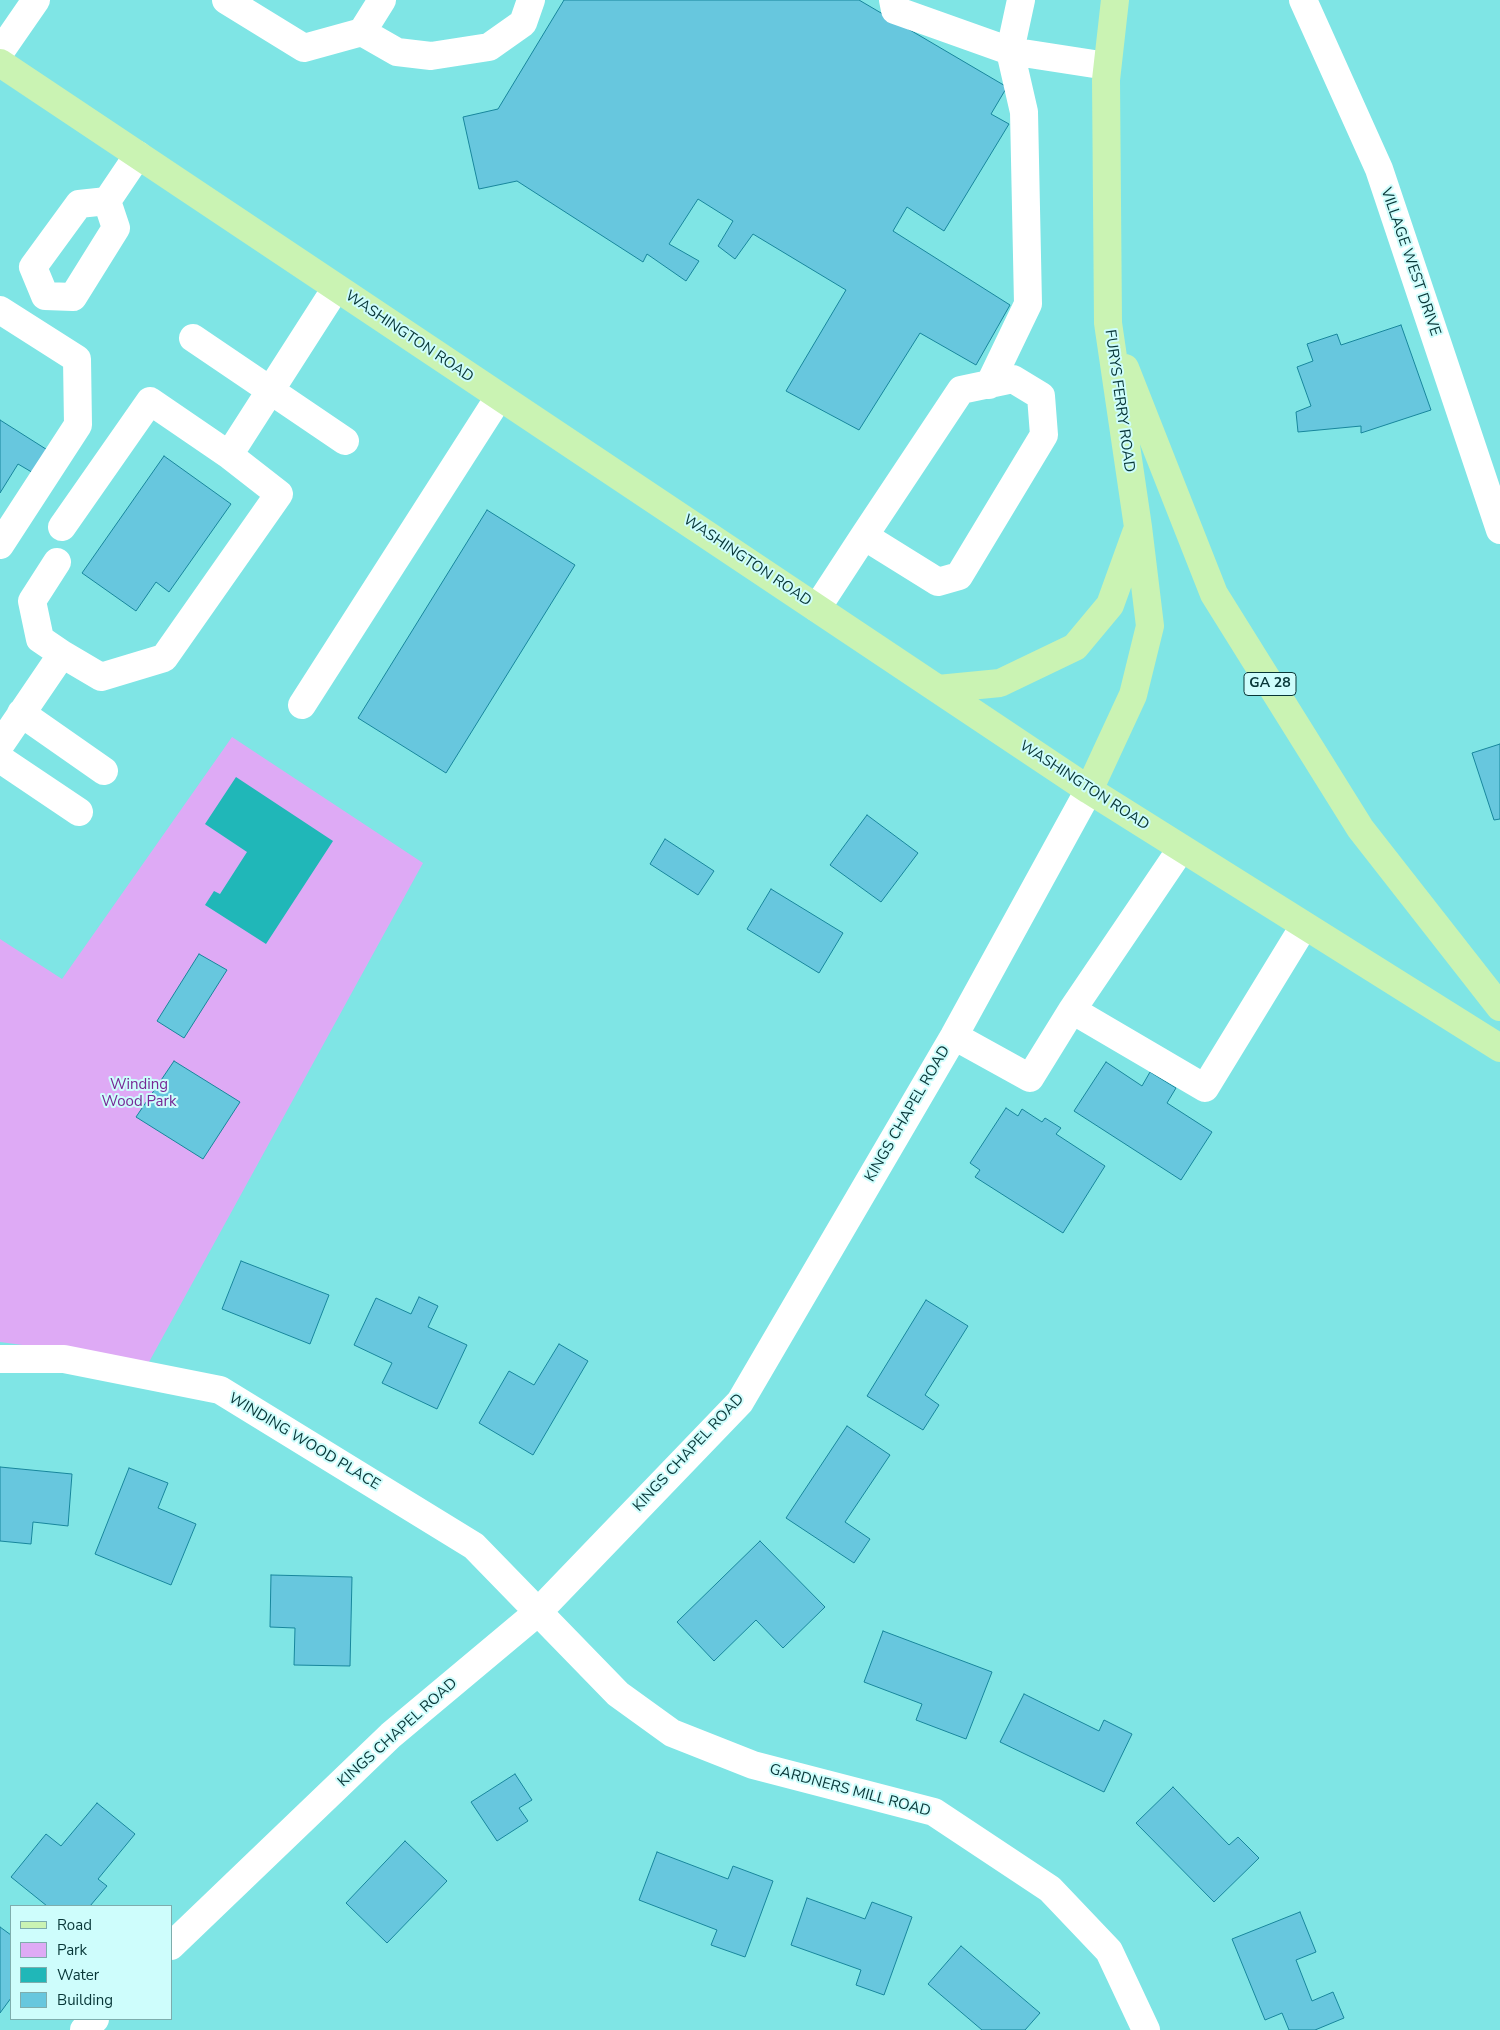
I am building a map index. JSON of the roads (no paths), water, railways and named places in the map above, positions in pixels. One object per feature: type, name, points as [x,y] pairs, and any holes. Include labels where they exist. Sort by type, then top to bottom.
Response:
[{"type":"main road","name":"FURYS FERRY ROAD","points":[[1089,790],[1133,695],[1150,626],[1138,526],[1108,323],[1107,66],[1115,0]]},
{"type":"main road","name":"WASHINGTON ROAD","points":[[0,63],[1089,790],[1500,1048]]},
{"type":"main road","name":"GA 28","points":[[1108,323],[1214,594],[1360,828],[1500,1007]]},
{"type":"main road","points":[[938,689],[1000,683],[1075,647],[1110,604],[1138,526]]},
{"type":"street","points":[[0,52],[36,0]]},
{"type":"street","points":[[226,0],[304,48],[362,32],[382,0]]},
{"type":"street","points":[[362,32],[397,52],[431,56],[489,46],[523,23],[531,0]]},
{"type":"street","points":[[893,0],[895,10],[1010,51],[1107,66]]},
{"type":"street","points":[[989,385],[1028,304],[1024,112],[1010,51],[1021,0]]},
{"type":"street","name":"VILLAGE WEST DRIVE","points":[[1303,0],[1379,170],[1500,530]]},
{"type":"street","points":[[107,202],[138,156]]},
{"type":"street","points":[[44,296],[33,267],[79,204],[107,202]]},
{"type":"street","points":[[44,296],[73,297],[116,228],[107,202]]},
{"type":"street","points":[[229,455],[336,288]]},
{"type":"street","points":[[26,327],[44,296]]},
{"type":"street","points":[[0,310],[77,360],[78,425],[0,545]]},
{"type":"street","points":[[193,338],[344,441]]},
{"type":"street","points":[[818,608],[864,536],[961,390],[1013,380],[1042,396],[1044,435],[959,576],[938,582],[864,536]]},
{"type":"street","points":[[302,705],[500,397]]},
{"type":"street","points":[[57,562],[32,601],[40,639],[101,677],[164,658],[279,494],[229,455],[150,401],[62,526]]},
{"type":"street","points":[[0,745],[62,654]]},
{"type":"street","points":[[21,713],[104,771]]},
{"type":"street","points":[[0,759],[79,812]]},
{"type":"street","name":"KINGS CHAPEL ROAD","points":[[172,1945],[391,1736],[538,1612],[740,1402],[954,1036],[1089,790]]},
{"type":"street","points":[[954,1036],[1030,1078],[1072,1010],[1181,849]]},
{"type":"street","points":[[1072,1010],[1205,1088],[1304,926]]},
{"type":"street","name":"WINDING WOOD PLACE","points":[[0,1359],[64,1359],[220,1390],[474,1546],[538,1612]]},
{"type":"street","name":"GARDNERS MILL ROAD","points":[[538,1612],[618,1694],[672,1733],[753,1766],[934,1812],[1050,1889],[1109,1951],[1146,2030]]},
{"type":"street","points":[[84,2030],[94,2020]]},
{"type":"water","points":[[236,777],[333,841],[266,944],[205,905],[214,891],[220,894],[247,852],[205,824]]},
{"type":"park label","name":"Winding Wood Park","points":[[139,1094]]}]
